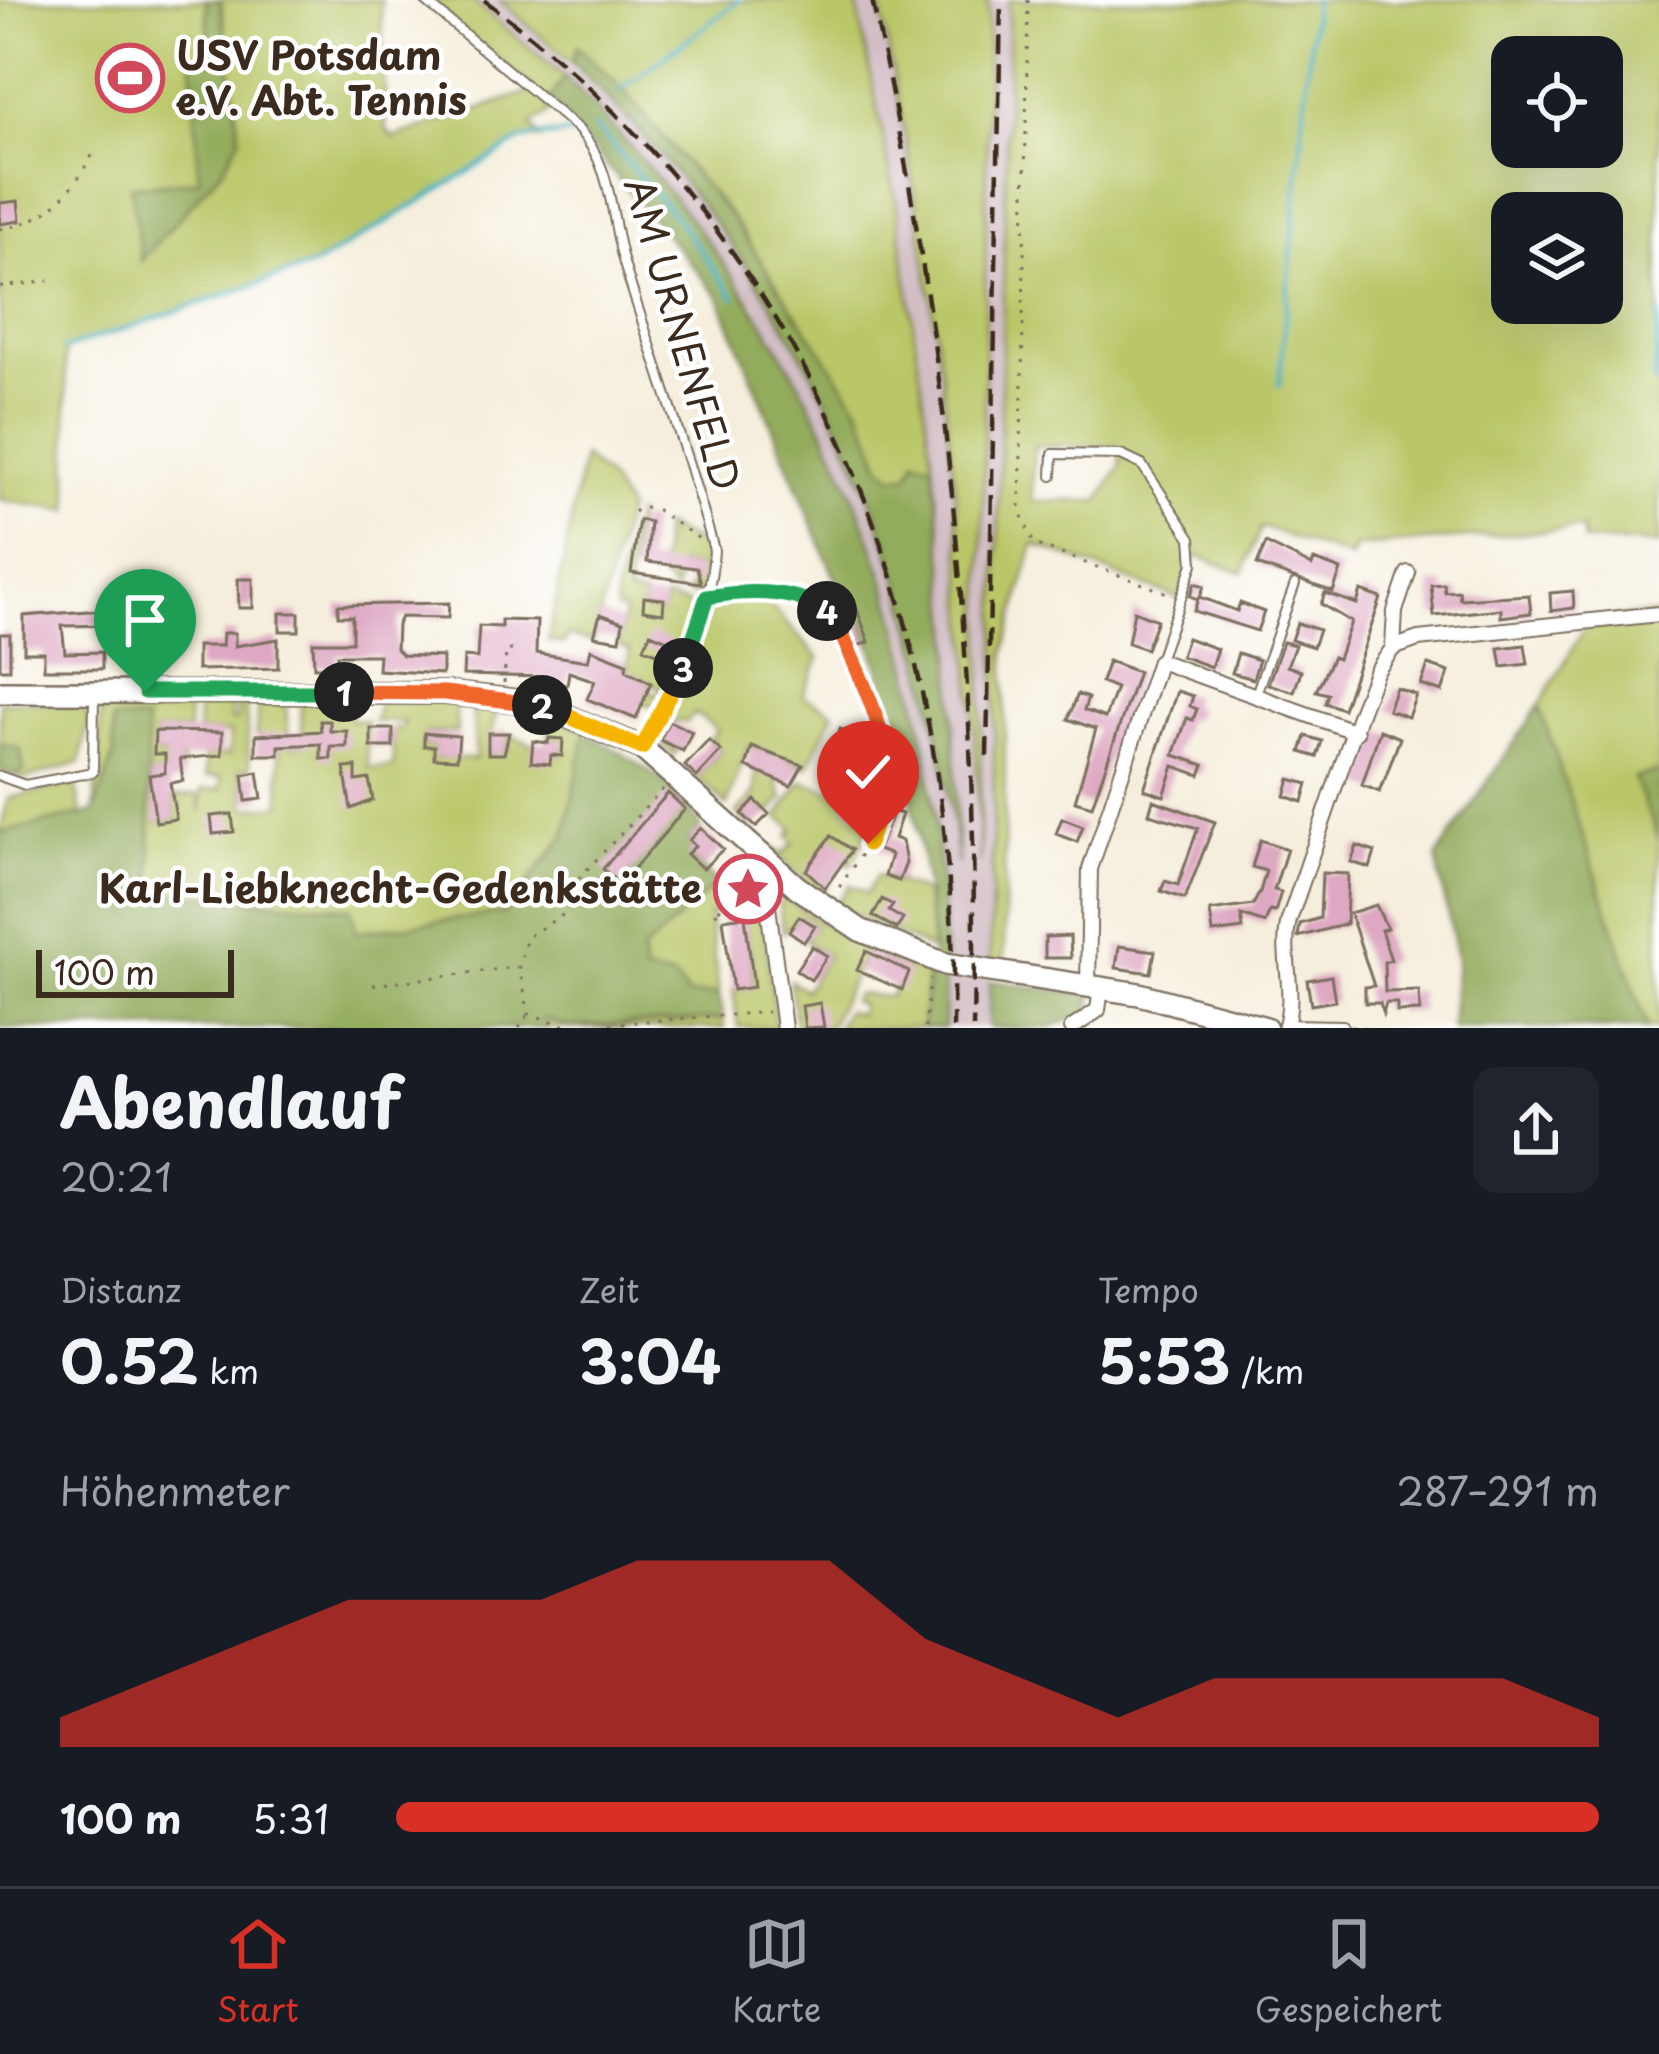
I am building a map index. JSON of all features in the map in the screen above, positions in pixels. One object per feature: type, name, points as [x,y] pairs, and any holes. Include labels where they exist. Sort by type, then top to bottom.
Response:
[{"type":"street","points":[[774,881],[860,930],[945,964],[1095,987],[1280,1027],[1292,1000],[1285,945],[1289,920],[1376,672],[1393,648],[1394,611],[1408,573]]},
{"type":"street","points":[[1393,648],[1418,639],[1659,614]]},
{"type":"street","points":[[1072,1028],[1098,1010],[1090,869],[1159,661],[1356,732]]},
{"type":"street","points":[[0,692],[504,697],[559,710],[642,748],[755,848],[774,881],[784,1028]]},
{"type":"lane","name":"AM URNENFELD","points":[[424,0],[592,142],[713,546],[707,597],[686,663],[642,748]]},
{"type":"lane","points":[[1052,476],[1053,454],[1121,455],[1142,465],[1194,546],[1159,661]]},
{"type":"lane","points":[[1256,695],[1294,584]]},
{"type":"lane","points":[[0,776],[25,785],[92,772],[94,692]]},
{"type":"lane","points":[[1280,1027],[1343,1025]]},
{"type":"path","points":[[1028,0],[1020,511],[1034,544],[1180,599]]},
{"type":"path","points":[[0,229],[32,224],[73,190],[95,150]]},
{"type":"path","points":[[0,286],[49,281]]},
{"type":"path","points":[[634,512],[648,506],[713,546]]},
{"type":"path","points":[[656,523],[668,519]]},
{"type":"path","points":[[707,597],[770,593],[814,602],[835,619],[859,676],[886,759],[887,783],[868,844],[825,908]]},
{"type":"path","points":[[504,697],[506,650],[520,650]]},
{"type":"path","points":[[519,1028],[529,1014],[519,967],[527,937],[568,911],[566,892],[670,782]]},
{"type":"path","points":[[755,848],[717,912],[774,881]]},
{"type":"path","points":[[374,985],[519,967]]},
{"type":"path","points":[[925,1028],[930,981]]},
{"type":"path","points":[[529,1014],[570,1027],[782,1010]]},
{"type":"path","points":[[1343,1025],[1367,1028]]},
{"type":"shaded area","points":[[471,0],[499,0],[648,139],[709,213],[799,348],[872,496],[909,599],[934,695],[957,848],[951,625],[918,337],[856,0],[879,0],[940,334],[970,623],[980,827],[988,0],[1009,0],[989,1028],[944,1028],[934,785],[905,640],[878,554],[758,309],[696,223],[602,115]]},
{"type":"green space","points":[[0,0],[206,0],[211,59],[192,62],[199,181],[141,260],[223,169],[240,138],[221,0],[381,0],[386,128],[393,138],[535,90],[424,0],[471,0],[565,77],[548,102],[548,114],[531,125],[540,139],[523,139],[317,264],[65,349],[70,511],[0,500]]},
{"type":"green space","points":[[206,0],[220,0],[240,138],[223,168],[141,261],[131,186],[199,180],[192,61],[211,58]]},
{"type":"green space","points":[[499,0],[856,0],[897,206],[933,464],[916,459],[909,475],[893,476],[882,467],[860,409],[732,218],[622,89],[577,48],[572,63]]},
{"type":"green space","points":[[879,0],[988,0],[980,864],[969,646],[948,430],[918,215]]},
{"type":"green space","points":[[1009,0],[1659,0],[1659,544],[1584,541],[1582,528],[1355,547],[1351,558],[1261,527],[1243,573],[1195,555],[1180,599],[1034,544],[1005,652],[1004,972],[990,970]],"holes":[[[1034,446],[1121,447],[1120,467],[1099,501],[1032,501]]]},
{"type":"green space","points":[[577,46],[622,89],[732,218],[860,409],[882,466],[893,476],[909,475],[916,459],[933,464],[951,625],[958,864],[940,746],[915,634],[882,528],[840,428],[788,331],[727,239],[655,150],[572,63]]},
{"type":"green space","points":[[565,77],[660,181],[740,287],[807,397],[860,511],[899,630],[926,755],[941,887],[944,1028],[922,1028],[931,968],[930,914],[901,751],[870,640],[852,600],[834,576],[719,297],[550,99]]},
{"type":"green space","points":[[583,457],[608,479],[627,509],[593,642],[567,635],[565,644],[548,641]]},
{"type":"green space","points":[[636,513],[627,594],[644,597],[643,610],[662,613],[665,599],[697,606],[656,708],[619,692],[624,678],[659,695],[662,689],[626,670],[630,650],[619,646],[624,612],[617,610],[615,592]]},
{"type":"green space","points":[[663,526],[707,547],[700,596],[688,594],[697,568],[680,565],[675,592],[660,576]]},
{"type":"green space","points":[[728,598],[766,601],[819,658],[803,696],[834,712],[808,767],[786,757],[775,776],[783,799],[769,814],[755,801],[743,815],[753,830],[737,813],[755,793],[756,770],[765,772],[770,753],[748,746],[727,805],[697,777],[721,751],[709,740],[717,730],[695,713],[687,722],[669,721],[660,739],[679,749],[673,755],[656,741],[710,605]]},
{"type":"green space","points":[[1659,614],[1659,774],[1634,779],[1659,839],[1659,1028],[1647,1028],[1539,706],[1590,619]]},
{"type":"green space","points":[[188,700],[188,731],[155,732],[155,754],[182,759],[182,770],[150,776],[157,822],[176,819],[172,797],[198,795],[201,813],[202,790],[221,789],[221,777],[205,777],[205,755],[229,755],[230,733],[201,732],[197,755],[198,700],[231,700],[232,720],[237,721],[238,700],[245,700],[250,768],[240,770],[246,808],[281,805],[279,737],[256,735],[259,700],[285,700],[290,746],[303,744],[300,700],[350,700],[351,720],[366,721],[368,768],[393,767],[393,729],[401,729],[404,722],[374,721],[380,700],[455,701],[457,732],[425,733],[424,746],[434,746],[435,758],[476,759],[472,702],[498,704],[488,754],[509,749],[504,733],[562,756],[563,740],[549,738],[550,715],[586,729],[565,836],[504,913],[356,932],[350,908],[152,892],[146,721],[113,721],[114,755],[94,812],[101,715],[106,702]]},
{"type":"green space","points":[[0,701],[82,704],[89,720],[80,763],[25,779],[12,775],[24,772],[20,748],[0,744]]},
{"type":"green space","points":[[1539,706],[1647,1028],[1451,1028],[1457,958],[1436,858]]},
{"type":"green space","points":[[113,720],[146,721],[153,892],[351,908],[356,932],[504,913],[565,836],[585,735],[593,737],[640,764],[668,787],[701,828],[689,840],[695,846],[688,854],[717,883],[642,952],[644,972],[674,978],[688,996],[719,994],[723,1019],[570,1027],[544,1019],[544,1028],[0,1028],[0,833],[94,812],[114,755]]},
{"type":"green space","points":[[0,744],[20,748],[24,772],[12,775],[0,770]]},
{"type":"green space","points":[[1659,774],[1659,839],[1634,778]]},
{"type":"green space","points":[[802,781],[848,796],[858,817],[868,822],[878,813],[851,864],[844,861],[820,894],[769,846],[783,854],[794,843],[788,836],[794,829],[778,817]]},
{"type":"green space","points":[[76,784],[81,815],[0,833],[8,798]]},
{"type":"green space","points":[[744,867],[758,881],[776,1028],[738,1027],[733,990],[754,986],[745,917],[723,919],[731,906],[709,916],[719,994],[688,996],[674,978],[644,973],[642,952],[717,883]]},
{"type":"green space","points":[[877,875],[925,892],[932,950],[835,906],[850,885],[867,893]]},
{"type":"green space","points":[[784,898],[866,951],[828,1028],[796,1028],[790,981],[805,990],[827,956],[805,941],[814,926],[800,917],[783,932],[779,903]]},
{"type":"green space","points":[[876,956],[927,973],[922,1028],[836,1028],[846,1011],[859,1014],[861,1005],[852,1001],[856,994],[890,997],[895,986],[871,966]]},
{"type":"green space","points":[[990,981],[1092,995],[1090,1013],[1048,1028],[989,1028]]},
{"type":"green space","points":[[543,1018],[571,1027],[723,1019],[724,1028],[544,1028]]},
{"type":"building","points":[[18,201],[20,221],[0,224],[0,203]]},
{"type":"building","points":[[639,520],[650,522],[647,562],[697,568],[701,583],[631,573]]},
{"type":"building","points":[[1266,543],[1312,566],[1314,560],[1341,570],[1333,592],[1257,565]]},
{"type":"building","points":[[238,579],[253,579],[253,608],[239,608]]},
{"type":"building","points":[[1195,583],[1204,586],[1200,597],[1237,611],[1240,603],[1264,612],[1257,631],[1194,611],[1198,599],[1190,596]]},
{"type":"building","points":[[1444,584],[1445,592],[1459,591],[1460,599],[1529,595],[1531,613],[1501,617],[1501,609],[1434,616],[1431,585]]},
{"type":"building","points":[[1361,591],[1381,598],[1343,709],[1325,703],[1328,694],[1316,691],[1333,657],[1338,659],[1351,622],[1321,604],[1325,593],[1357,604]]},
{"type":"building","points":[[1573,591],[1574,608],[1551,611],[1550,593]]},
{"type":"building","points":[[113,595],[128,595],[130,657],[116,657],[114,625],[62,626],[65,653],[102,652],[102,669],[44,669],[44,652],[24,652],[24,616],[114,609]]},
{"type":"building","points":[[644,597],[664,599],[663,613],[643,610]]},
{"type":"building","points":[[854,601],[869,642],[854,647],[839,606]]},
{"type":"building","points":[[449,603],[448,618],[401,617],[397,625],[396,649],[402,655],[442,657],[442,674],[378,670],[379,655],[337,655],[337,667],[314,667],[313,642],[352,642],[352,616],[338,616],[338,605]]},
{"type":"building","points":[[1134,611],[1157,620],[1146,649],[1128,643]]},
{"type":"building","points":[[280,613],[299,613],[299,631],[280,631]]},
{"type":"building","points":[[600,614],[623,622],[620,640],[594,636]]},
{"type":"building","points":[[501,620],[537,621],[536,653],[588,661],[591,649],[627,663],[626,670],[651,683],[636,719],[587,699],[595,681],[569,672],[567,685],[542,681],[543,677],[463,675],[464,657],[477,658],[479,626],[501,627]]},
{"type":"building","points":[[1297,623],[1319,630],[1313,647],[1291,640]]},
{"type":"building","points":[[223,633],[235,633],[235,646],[278,639],[278,668],[197,670],[197,646],[222,646]]},
{"type":"building","points":[[650,633],[673,642],[667,657],[644,648]]},
{"type":"building","points":[[0,634],[10,634],[10,669],[0,669]]},
{"type":"building","points":[[1187,638],[1217,649],[1211,667],[1181,656]]},
{"type":"building","points":[[1283,642],[1295,645],[1287,666],[1301,671],[1294,692],[1268,684]]},
{"type":"building","points":[[1525,645],[1528,664],[1502,667],[1499,648]]},
{"type":"building","points":[[141,650],[160,650],[160,669],[141,670]]},
{"type":"building","points":[[1238,653],[1259,660],[1253,679],[1232,673]]},
{"type":"building","points":[[1108,661],[1138,672],[1092,806],[1075,801],[1096,729],[1068,719],[1078,694],[1088,698],[1084,710],[1105,718],[1116,688],[1101,682]]},
{"type":"building","points":[[1428,665],[1449,672],[1442,692],[1421,685]]},
{"type":"building","points":[[1396,688],[1416,695],[1408,717],[1388,710]]},
{"type":"building","points":[[1177,691],[1193,696],[1190,706],[1197,709],[1193,720],[1187,718],[1174,755],[1204,765],[1200,775],[1174,766],[1164,796],[1144,789]]},
{"type":"building","points":[[320,721],[330,721],[330,731],[347,731],[347,747],[331,747],[331,759],[321,759],[321,744],[279,746],[279,755],[256,755],[256,735],[321,731]]},
{"type":"building","points":[[669,721],[692,732],[683,751],[660,740]]},
{"type":"building","points":[[371,729],[393,729],[393,747],[371,747]]},
{"type":"building","points":[[840,729],[876,743],[861,781],[833,766],[830,755]]},
{"type":"building","points":[[1380,730],[1400,738],[1380,792],[1362,785]]},
{"type":"building","points":[[155,731],[222,732],[222,755],[180,759],[183,781],[170,783],[176,819],[156,822],[149,775],[165,773],[165,754],[154,754]]},
{"type":"building","points":[[424,733],[459,736],[457,759],[434,758],[434,746],[424,746]]},
{"type":"building","points":[[488,733],[509,733],[504,754],[488,754]]},
{"type":"building","points":[[1306,736],[1322,741],[1317,757],[1301,752]]},
{"type":"building","points":[[549,738],[563,739],[562,756],[551,755],[550,764],[531,762],[533,741],[548,743]]},
{"type":"building","points":[[709,740],[721,751],[697,777],[685,766]]},
{"type":"building","points":[[752,747],[803,765],[791,786],[746,767]]},
{"type":"building","points":[[356,767],[356,781],[369,779],[373,800],[351,809],[344,768]]},
{"type":"building","points":[[258,772],[262,799],[246,801],[243,775]]},
{"type":"building","points":[[1290,779],[1308,784],[1303,802],[1285,796]]},
{"type":"building","points":[[854,785],[879,802],[868,823],[843,805]]},
{"type":"building","points":[[668,793],[685,809],[620,885],[603,869]]},
{"type":"building","points":[[755,800],[769,814],[756,827],[742,814]]},
{"type":"building","points":[[1153,800],[1215,822],[1185,899],[1161,891],[1165,881],[1178,885],[1198,828],[1149,814]]},
{"type":"building","points":[[893,811],[902,814],[894,838],[902,841],[906,863],[899,881],[885,876],[891,855],[878,850]]},
{"type":"building","points":[[232,814],[234,832],[213,834],[211,816]]},
{"type":"building","points":[[1062,818],[1083,826],[1077,842],[1056,834]]},
{"type":"building","points":[[701,828],[723,849],[703,869],[687,854],[695,846],[689,840]]},
{"type":"building","points":[[831,836],[852,850],[825,888],[806,870]]},
{"type":"building","points":[[1260,840],[1287,849],[1274,890],[1281,892],[1275,912],[1270,911],[1265,923],[1241,915],[1243,929],[1213,933],[1210,911],[1253,905],[1260,892],[1266,871],[1252,867]]},
{"type":"building","points":[[1357,846],[1375,852],[1370,868],[1351,862]]},
{"type":"building","points":[[1322,873],[1348,874],[1346,924],[1298,937],[1300,924],[1320,918]]},
{"type":"building","points":[[882,899],[893,905],[889,911],[903,919],[897,929],[873,916]]},
{"type":"building","points":[[1376,905],[1387,928],[1381,930],[1391,960],[1384,962],[1385,992],[1419,991],[1420,1011],[1397,1012],[1397,1003],[1386,1003],[1383,1014],[1380,1003],[1365,1003],[1365,987],[1374,986],[1350,913]]},
{"type":"building","points":[[745,916],[754,987],[733,990],[723,919]]},
{"type":"building","points":[[799,916],[815,926],[804,942],[789,931]]},
{"type":"building","points":[[1070,936],[1071,958],[1045,958],[1045,937]]},
{"type":"building","points":[[812,946],[827,956],[811,980],[796,970]]},
{"type":"building","points":[[1119,946],[1155,951],[1151,973],[1116,968]]},
{"type":"building","points":[[866,951],[909,972],[902,990],[857,970]]},
{"type":"building","points":[[1331,976],[1335,1001],[1311,1005],[1307,980]]},
{"type":"building","points":[[820,1003],[824,1027],[805,1028],[802,1006]]},
{"type":"waterway","points":[[622,89],[740,0]]},
{"type":"waterway","points":[[1279,386],[1314,0]]},
{"type":"waterway","points":[[596,127],[678,220],[735,298]]},
{"type":"waterway","points":[[64,349],[317,264],[523,139],[574,133]]},
{"type":"waterway","points":[[1654,383],[1659,315]]},
{"type":"railway","points":[[484,0],[600,98],[699,208],[781,327],[846,455],[896,590],[930,731],[949,878],[953,1028]]},
{"type":"railway","points":[[872,0],[921,254],[954,511],[971,769],[973,1028]]},
{"type":"railway","points":[[987,756],[1001,0]]},
{"type":"place","name":"USV Potsdam e.V. Abt. Tennis","points":[[130,78]]},
{"type":"place","name":"Karl-Liebknecht-Gedenkstätte","points":[[748,889]]},
{"type":"route","points":[[145,692],[505,697],[559,710],[642,748],[686,663],[707,597],[729,593],[797,597],[814,602],[835,619],[886,759],[884,802],[868,844]]}]
